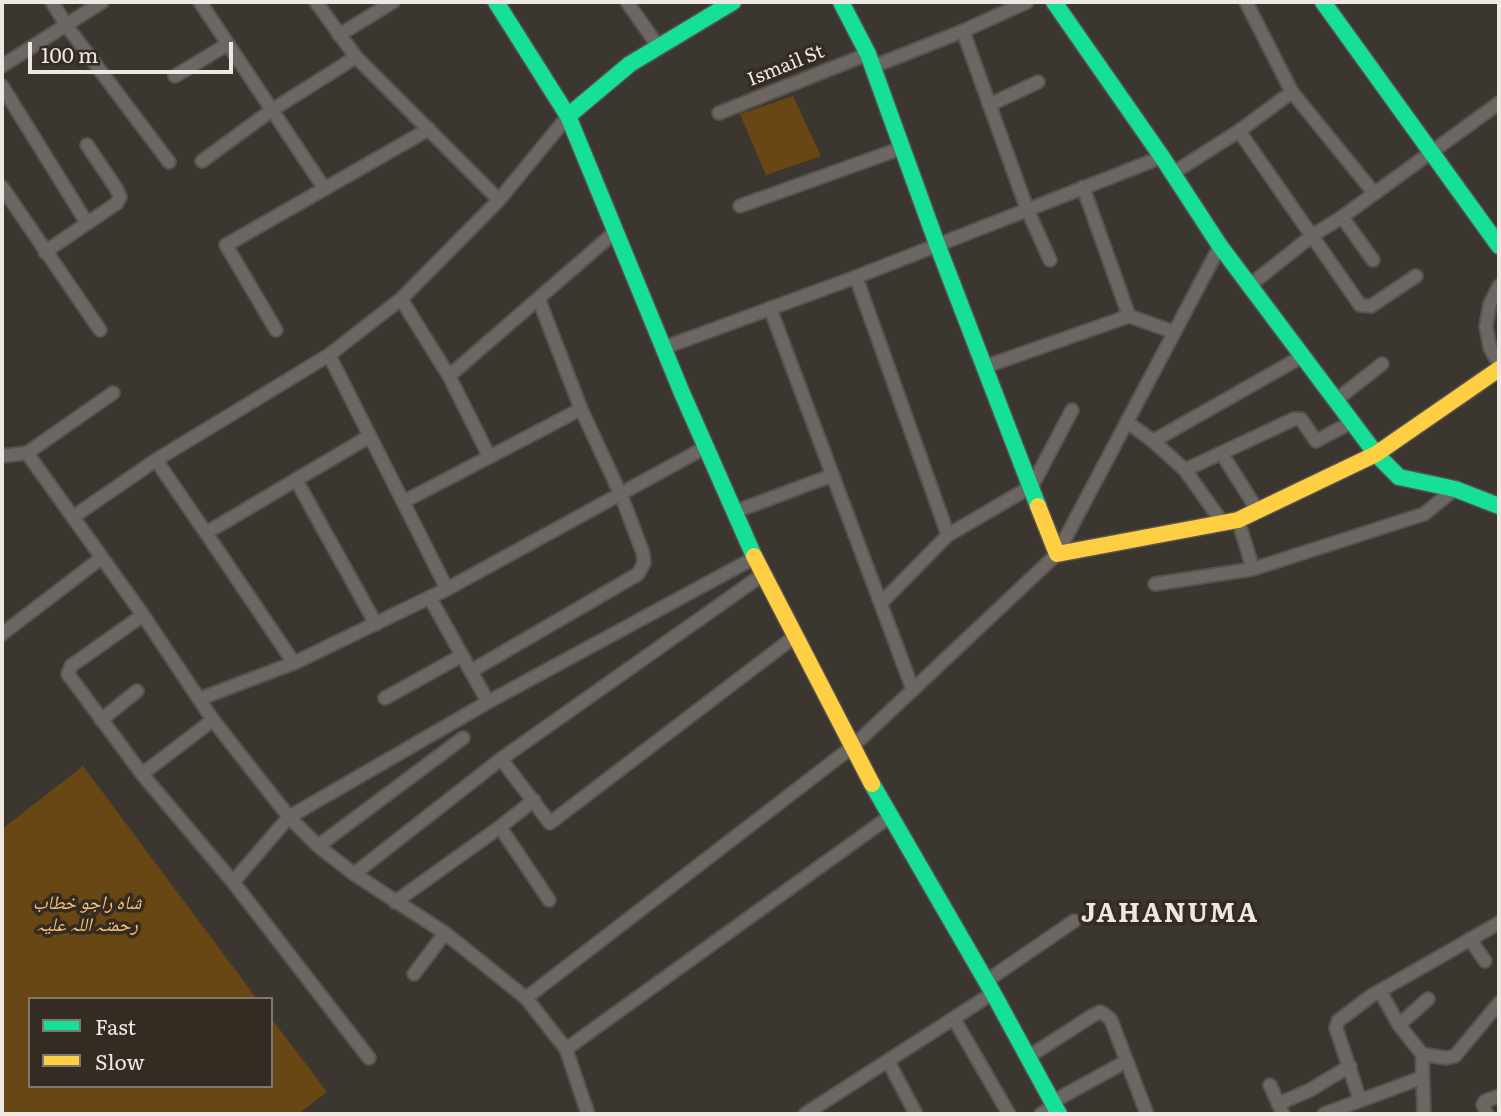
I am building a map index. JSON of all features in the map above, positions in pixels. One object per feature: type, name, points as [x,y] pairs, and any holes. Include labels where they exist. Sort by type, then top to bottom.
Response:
[{"type":"street","points":[[52,2],[66,25],[169,162]]},
{"type":"street","points":[[2,66],[102,2]]},
{"type":"street","points":[[200,2],[324,188]]},
{"type":"street","points":[[316,2],[356,57],[499,200]]},
{"type":"street","points":[[339,35],[393,2]]},
{"type":"street","points":[[495,2],[568,116],[663,348],[762,575],[889,817],[989,987],[1028,1057],[1052,1109],[1125,1062]]},
{"type":"street","points":[[627,2],[658,46]]},
{"type":"street","points":[[841,2],[870,61],[1056,554]]},
{"type":"street","name":"Ismail St","points":[[719,113],[963,31],[1027,2]]},
{"type":"street","points":[[1054,2],[1162,157],[1220,246],[1376,454],[1399,477],[1455,489],[1499,506]]},
{"type":"street","points":[[1246,2],[1292,92],[1374,193]]},
{"type":"street","points":[[1323,2],[1499,246]]},
{"type":"street","points":[[73,517],[156,460],[329,355],[401,299],[499,200],[568,116],[630,64],[725,4]]},
{"type":"street","points":[[963,31],[1027,209],[1050,260]]},
{"type":"street","points":[[175,76],[228,44]]},
{"type":"street","points":[[202,161],[272,110],[356,57]]},
{"type":"street","points":[[989,105],[1038,82]]},
{"type":"street","points":[[2,86],[87,223]]},
{"type":"street","points":[[1172,173],[1239,131],[1292,92]]},
{"type":"street","points":[[1250,285],[1313,235],[1342,217],[1499,103]]},
{"type":"street","points":[[276,330],[226,245],[429,129]]},
{"type":"street","points":[[1239,131],[1360,304],[1371,306],[1416,276]]},
{"type":"street","points":[[45,251],[117,203],[120,197],[87,145]]},
{"type":"street","points":[[740,206],[902,149]]},
{"type":"street","points":[[663,348],[1162,157]]},
{"type":"street","points":[[2,187],[100,330]]},
{"type":"street","points":[[1083,187],[1129,316]]},
{"type":"street","points":[[1342,217],[1373,260]]},
{"type":"street","points":[[449,376],[615,232]]},
{"type":"street","points":[[526,998],[852,747],[1056,554],[1220,246]]},
{"type":"street","points":[[856,276],[948,535]]},
{"type":"street","points":[[1056,554],[1230,521],[1258,511],[1376,454],[1499,367],[1490,348],[1486,326],[1490,304],[1499,286]]},
{"type":"street","points":[[401,299],[449,376],[489,456]]},
{"type":"street","points":[[471,671],[638,574],[644,563],[643,553],[621,495],[581,409],[539,300]]},
{"type":"street","points":[[770,308],[913,690]]},
{"type":"street","points":[[984,367],[1129,316],[1174,332]]},
{"type":"street","points":[[329,355],[447,589]]},
{"type":"street","points":[[1153,441],[1303,356]]},
{"type":"street","points":[[1336,400],[1382,364]]},
{"type":"street","points":[[2,456],[27,453],[113,393]]},
{"type":"street","points":[[403,502],[581,409]]},
{"type":"street","points":[[881,603],[948,535],[1032,486],[1072,410]]},
{"type":"street","points":[[1185,470],[1294,419],[1301,419],[1316,441],[1352,422]]},
{"type":"street","points":[[1126,422],[1153,441],[1185,470],[1230,521],[1253,569]]},
{"type":"street","points":[[206,533],[370,436]]},
{"type":"street","points":[[199,699],[294,663],[429,598],[706,447]]},
{"type":"street","points":[[27,453],[100,559],[143,615],[213,720],[289,817],[318,846],[354,874],[445,933],[526,998],[566,1049],[588,1114]]},
{"type":"street","points":[[1222,454],[1258,511]]},
{"type":"street","points":[[156,460],[294,663]]},
{"type":"street","points":[[734,512],[833,475]]},
{"type":"street","points":[[296,480],[376,624]]},
{"type":"street","points":[[1155,584],[1253,569],[1424,514],[1455,489]]},
{"type":"street","points":[[233,882],[289,817],[488,702],[754,558]]},
{"type":"street","points":[[2,634],[100,559]]},
{"type":"street","points":[[354,874],[501,759],[762,575]]},
{"type":"street","points":[[429,598],[488,702]]},
{"type":"street","points":[[143,615],[71,666],[68,671],[69,678],[142,774],[233,882],[369,1058]]},
{"type":"street","points":[[501,759],[550,823],[794,637]]},
{"type":"street","points":[[385,698],[461,656]]},
{"type":"street","points":[[101,720],[137,691]]},
{"type":"street","points":[[142,774],[213,720]]},
{"type":"street","points":[[318,846],[463,738]]},
{"type":"street","points":[[395,902],[534,800]]},
{"type":"street","points":[[566,1049],[889,817]]},
{"type":"street","points":[[500,827],[549,900]]},
{"type":"street","points":[[812,1112],[954,1019],[989,987],[1074,920]]},
{"type":"street","points":[[1360,1100],[1336,1025],[1353,1008],[1380,990],[1499,923]]},
{"type":"street","points":[[414,974],[445,933]]},
{"type":"street","points":[[1471,939],[1485,961]]},
{"type":"street","points":[[1380,990],[1399,1025],[1422,1054],[1424,1114]]},
{"type":"street","points":[[1399,1025],[1428,999]]},
{"type":"street","points":[[1422,1054],[1446,1058],[1455,1056],[1499,1003]]},
{"type":"street","points":[[1028,1057],[1100,1012],[1111,1020],[1147,1114]]},
{"type":"street","points":[[954,1019],[1009,1114]]},
{"type":"street","points":[[888,1061],[916,1114]]},
{"type":"street","points":[[1270,1085],[1280,1109],[1350,1066]]},
{"type":"street","points":[[1324,1114],[1421,1078]]},
{"type":"street","points":[[1487,1114],[1483,1105],[1485,1101],[1499,1096]]},
{"type":"green space","points":[[793,96],[821,156],[766,175],[740,114]]},
{"type":"green space","name":"شاہ راجو خطاب رحمتہ اللہ علیہ","points":[[83,766],[256,997],[28,997],[28,1088],[273,1088],[273,1021],[327,1092],[298,1114],[2,1114],[2,829]]},
{"type":"traffic: fast","points":[[496,2],[568,116],[682,393],[754,556]]},
{"type":"traffic: fast","points":[[568,116],[630,64],[733,2]]},
{"type":"traffic: fast","points":[[841,2],[868,54],[937,244],[1038,506]]},
{"type":"traffic: fast","points":[[1054,2],[1162,157],[1220,246],[1376,454],[1399,477],[1455,489],[1499,506]]},
{"type":"traffic: fast","points":[[1323,2],[1499,246]]},
{"type":"traffic: fast","points":[[872,784],[993,993],[1059,1114]]},
{"type":"traffic: slow","points":[[1038,506],[1057,554],[1238,520],[1376,454],[1499,369]]},
{"type":"traffic: slow","points":[[754,556],[872,784]]},
{"type":"district","name":"JAHANUMA","points":[[1170,914]]}]
